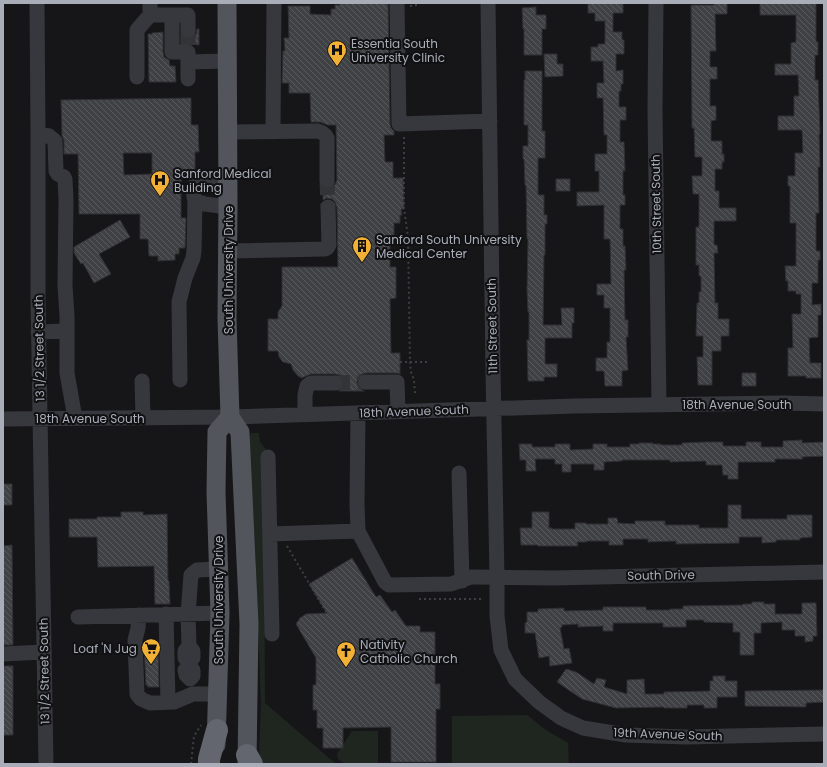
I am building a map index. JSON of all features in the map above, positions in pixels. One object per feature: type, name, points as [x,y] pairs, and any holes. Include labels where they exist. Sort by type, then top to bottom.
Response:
[{"type":"highway","points":[[209,764],[217,730]]},
{"type":"main road","name":"South University Drive","points":[[227,3],[227,318],[230,417],[240,432],[249,624],[249,761]]},
{"type":"main road","name":"South University Drive","points":[[216,764],[220,613],[216,492],[217,432],[230,417]]},
{"type":"main road","points":[[220,613],[227,613],[234,616],[238,623],[244,727],[249,761]]},
{"type":"street","name":"13 1/2 Street South","points":[[37,3],[38,332],[46,764]]},
{"type":"street","points":[[273,132],[274,3]]},
{"type":"street","name":"11th Street South","points":[[488,3],[497,577]]},
{"type":"street","name":"10th Street South","points":[[656,3],[655,110],[659,404]]},
{"type":"street","points":[[402,4],[400,124],[490,121]]},
{"type":"street","points":[[137,77],[137,30],[150,9],[172,15],[188,15],[188,30]]},
{"type":"street","points":[[172,15],[172,52],[188,53],[227,61]]},
{"type":"street","points":[[188,53],[188,79]]},
{"type":"street","points":[[227,132],[323,132],[327,138],[327,180]]},
{"type":"street","points":[[38,134],[49,136],[55,141],[56,171],[65,179],[67,373],[75,418]]},
{"type":"street","points":[[180,380],[179,302],[184,278],[193,258],[194,251],[195,202],[193,197],[193,189],[196,183],[212,178],[228,177]]},
{"type":"street","points":[[195,202],[228,207]]},
{"type":"street","points":[[228,251],[325,249],[328,245],[328,207]]},
{"type":"street","points":[[38,332],[67,331]]},
{"type":"street","points":[[142,381],[143,418]]},
{"type":"street","points":[[366,382],[397,382],[398,411]]},
{"type":"street","points":[[304,414],[305,389],[307,386],[312,383],[335,383]]},
{"type":"street","name":"18th Avenue South","points":[[3,419],[230,417],[659,404],[824,404]]},
{"type":"street","points":[[270,534],[358,531],[358,413]]},
{"type":"street","points":[[268,457],[272,634]]},
{"type":"street","points":[[460,473],[462,580]]},
{"type":"street","name":"South Drive","points":[[358,531],[385,582],[389,585],[451,584],[471,577],[562,578],[824,572]]},
{"type":"street","points":[[189,696],[188,614],[191,575],[197,570],[218,569]]},
{"type":"street","name":"19th Avenue South","points":[[497,577],[496,616],[501,650],[515,679],[539,702],[561,718],[583,728],[626,735],[686,736],[824,734]]},
{"type":"street","points":[[78,617],[220,613]]},
{"type":"street","points":[[166,614],[168,702]]},
{"type":"street","points":[[139,615],[135,640],[137,694],[141,700],[150,703],[174,702],[193,694],[218,694]]},
{"type":"street","points":[[3,654],[44,652]]},
{"type":"path","points":[[402,4],[417,5]]},
{"type":"path","points":[[404,123],[404,208],[408,237],[410,362],[415,393]]},
{"type":"path","points":[[400,362],[427,362]]},
{"type":"path","points":[[293,544],[285,544],[326,612]]},
{"type":"path","points":[[412,598],[482,599]]},
{"type":"shaded area","points":[[251,433],[259,433],[260,442],[266,449],[264,454],[265,703],[336,764],[262,764],[259,755],[261,703],[249,440]]},
{"type":"shaded area","points":[[527,715],[546,730],[568,743],[569,764],[452,764],[452,716]]},
{"type":"shaded area","points":[[352,731],[378,731],[378,764],[345,764],[338,759],[337,754]]},
{"type":"building","name":"Sanford South University Medical Center","points":[[340,3],[388,3],[390,124],[394,131],[394,135],[384,135],[385,162],[393,162],[393,178],[403,178],[404,209],[401,209],[402,215],[400,215],[400,223],[394,223],[394,237],[390,241],[390,267],[396,267],[396,298],[390,299],[391,353],[400,353],[400,374],[362,374],[358,377],[357,382],[358,387],[364,391],[339,391],[343,388],[344,383],[343,378],[340,375],[311,374],[302,378],[293,370],[291,364],[283,362],[279,357],[278,351],[268,351],[268,319],[278,319],[278,312],[282,306],[282,267],[338,267],[337,207],[332,199],[327,198],[323,200],[323,188],[332,188],[337,180],[336,125],[311,122],[310,93],[289,93],[289,83],[282,83],[283,51],[285,51],[284,38],[289,38],[288,6],[310,6],[310,14],[331,15],[331,9],[335,9],[335,5],[340,5]]},
{"type":"building","points":[[588,3],[623,3],[623,13],[613,13],[613,32],[622,32],[622,40],[624,40],[624,54],[616,54],[616,71],[623,70],[623,84],[621,84],[621,91],[619,91],[619,107],[626,107],[626,120],[620,120],[620,142],[624,142],[625,171],[623,171],[623,195],[625,195],[625,205],[620,205],[620,229],[623,229],[623,246],[625,246],[625,320],[628,320],[628,337],[626,337],[628,370],[622,371],[622,386],[605,386],[604,371],[596,371],[596,358],[607,358],[607,342],[610,342],[610,308],[604,308],[604,295],[597,295],[597,284],[611,284],[610,239],[604,239],[604,205],[577,206],[577,192],[599,192],[599,171],[595,171],[595,154],[607,154],[607,135],[604,135],[603,98],[597,98],[597,83],[604,83],[603,61],[591,61],[591,47],[598,47],[598,44],[605,44],[605,21],[595,21],[595,13],[588,13]]},
{"type":"building","points":[[714,3],[727,3],[727,14],[715,14],[716,51],[710,51],[710,67],[717,67],[717,79],[710,79],[710,106],[716,106],[716,120],[711,121],[711,141],[722,141],[722,154],[724,154],[722,169],[715,169],[715,191],[719,191],[719,208],[736,208],[736,221],[714,221],[714,245],[717,245],[718,253],[714,253],[715,303],[718,303],[718,319],[729,319],[729,336],[721,336],[721,351],[712,351],[712,385],[698,385],[697,357],[703,357],[703,336],[696,336],[697,303],[699,303],[699,292],[701,292],[699,265],[696,265],[696,227],[699,227],[699,194],[693,194],[692,176],[702,176],[702,157],[695,157],[694,128],[692,128],[691,5],[714,5]]},
{"type":"building","points":[[760,3],[816,3],[816,42],[818,42],[818,55],[815,55],[815,80],[818,80],[820,167],[818,167],[819,213],[816,213],[816,251],[820,251],[820,260],[818,260],[818,283],[812,283],[812,305],[821,304],[821,315],[818,315],[818,337],[809,338],[810,363],[821,363],[821,378],[788,376],[788,348],[793,348],[792,314],[801,314],[801,294],[796,294],[796,291],[788,291],[788,281],[786,281],[785,266],[796,266],[796,223],[790,223],[790,186],[788,186],[788,176],[795,176],[795,153],[803,153],[802,130],[778,130],[778,116],[794,116],[794,96],[799,96],[798,75],[775,75],[775,64],[791,64],[791,43],[796,42],[796,15],[760,15]]},
{"type":"building","points":[[536,7],[536,15],[546,15],[546,29],[542,29],[542,55],[524,55],[522,8]]},
{"type":"building","points":[[197,29],[199,29],[199,45],[181,43],[181,35],[184,38],[192,38],[196,35]]},
{"type":"building","points":[[163,32],[164,57],[169,60],[170,66],[175,66],[176,82],[149,82],[148,34]]},
{"type":"building","points":[[544,54],[557,54],[557,64],[563,64],[563,76],[545,77]]},
{"type":"building","points":[[525,71],[542,71],[542,131],[545,131],[545,158],[538,158],[538,195],[544,195],[544,215],[547,215],[547,224],[545,224],[543,325],[562,325],[561,308],[574,308],[572,338],[545,338],[545,364],[557,364],[557,377],[544,377],[544,381],[528,381],[528,239],[526,185],[523,159],[523,146],[528,146],[528,125],[524,125]]},
{"type":"building","points":[[191,98],[191,125],[198,125],[199,152],[195,152],[195,174],[191,176],[181,176],[181,218],[186,218],[185,248],[179,248],[179,254],[175,254],[175,260],[158,261],[158,256],[149,256],[148,239],[140,239],[140,214],[79,214],[78,154],[64,154],[61,100]],"holes":[[[123,153],[152,153],[152,174],[124,175]]]},
{"type":"building","points":[[556,179],[570,179],[570,191],[556,191]]},
{"type":"building","points":[[120,220],[130,237],[99,254],[111,274],[94,283],[83,263],[81,264],[74,253],[74,247]]},
{"type":"building","points":[[742,373],[756,373],[756,386],[742,386]]},
{"type":"building","points":[[802,440],[802,443],[824,442],[824,456],[802,457],[803,459],[775,459],[775,462],[738,462],[738,479],[728,479],[728,475],[723,475],[722,465],[706,465],[706,461],[670,462],[670,460],[622,460],[604,462],[604,470],[594,470],[594,464],[571,464],[571,472],[562,472],[562,464],[555,464],[555,459],[535,459],[536,471],[526,471],[526,460],[520,460],[519,444],[532,444],[532,447],[555,447],[555,444],[570,444],[570,450],[593,449],[593,444],[607,444],[607,447],[630,447],[630,444],[639,443],[682,445],[682,443],[706,442],[723,442],[723,446],[746,446],[746,442],[761,442],[761,447],[783,447],[783,441]]},
{"type":"building","points":[[3,484],[12,484],[12,505],[3,505]]},
{"type":"building","points":[[728,505],[741,505],[741,519],[787,519],[787,515],[812,515],[812,537],[800,538],[800,540],[776,540],[776,542],[762,543],[762,537],[739,537],[739,543],[676,544],[676,541],[648,542],[648,539],[623,539],[623,545],[609,545],[609,541],[587,541],[577,542],[578,546],[521,545],[520,528],[532,528],[532,512],[549,512],[549,528],[552,529],[575,529],[575,523],[608,524],[608,518],[617,518],[618,523],[635,524],[635,521],[665,521],[665,525],[699,525],[699,528],[728,528]]},
{"type":"building","points":[[121,512],[143,512],[143,515],[167,514],[168,581],[170,604],[155,604],[154,566],[98,567],[97,537],[69,537],[69,519],[121,517]]},
{"type":"building","points":[[12,545],[13,645],[3,645],[3,546]]},
{"type":"building","name":"Nativity Catholic Church","points":[[352,558],[376,597],[380,595],[392,612],[395,610],[406,626],[420,626],[420,632],[435,632],[435,684],[440,684],[440,709],[436,709],[436,762],[391,762],[391,727],[343,728],[343,748],[323,748],[323,728],[317,728],[317,710],[313,710],[313,685],[316,685],[316,658],[296,624],[300,618],[306,614],[327,613],[309,584]]},
{"type":"building","points":[[752,602],[775,604],[775,614],[802,614],[802,603],[816,603],[817,636],[813,636],[813,641],[805,642],[805,636],[795,636],[795,630],[782,630],[782,622],[761,623],[761,633],[754,633],[754,655],[740,655],[740,632],[733,632],[733,623],[686,620],[686,627],[663,627],[663,623],[613,623],[613,631],[603,631],[603,626],[578,627],[578,624],[562,625],[560,628],[564,649],[569,648],[572,663],[550,666],[549,656],[539,658],[535,633],[525,633],[527,612],[538,612],[538,609],[564,608],[564,611],[603,610],[603,607],[646,607],[646,610],[670,610],[683,609],[683,606],[743,605],[752,604]]},
{"type":"building","points":[[146,643],[158,643],[159,687],[148,687],[146,685],[144,646],[146,646]]},
{"type":"building","points":[[3,666],[13,666],[13,735],[3,735]]},
{"type":"building","points":[[566,669],[576,672],[594,684],[597,678],[606,680],[604,687],[627,694],[627,680],[644,679],[645,694],[664,694],[664,692],[710,691],[710,681],[713,681],[713,676],[725,676],[725,681],[737,681],[737,697],[717,697],[717,708],[704,708],[704,705],[687,705],[687,708],[616,708],[582,699],[557,682]]},
{"type":"building","points":[[824,690],[824,702],[806,703],[806,707],[745,706],[745,691]]},
{"type":"tunnel","points":[[188,30],[188,45]]},
{"type":"tunnel","points":[[327,180],[328,207]]},
{"type":"tunnel","points":[[335,383],[366,382]]},
{"type":"place","name":"Essentia South University Clinic","points":[[337,67]]},
{"type":"place","name":"Sanford Medical Building","points":[[160,197]]},
{"type":"place","name":"Sanford South University Medical Center","points":[[362,263]]},
{"type":"place","name":"Loaf 'N Jug","points":[[151,665]]},
{"type":"place","name":"Nativity Catholic Church","points":[[346,668]]}]
